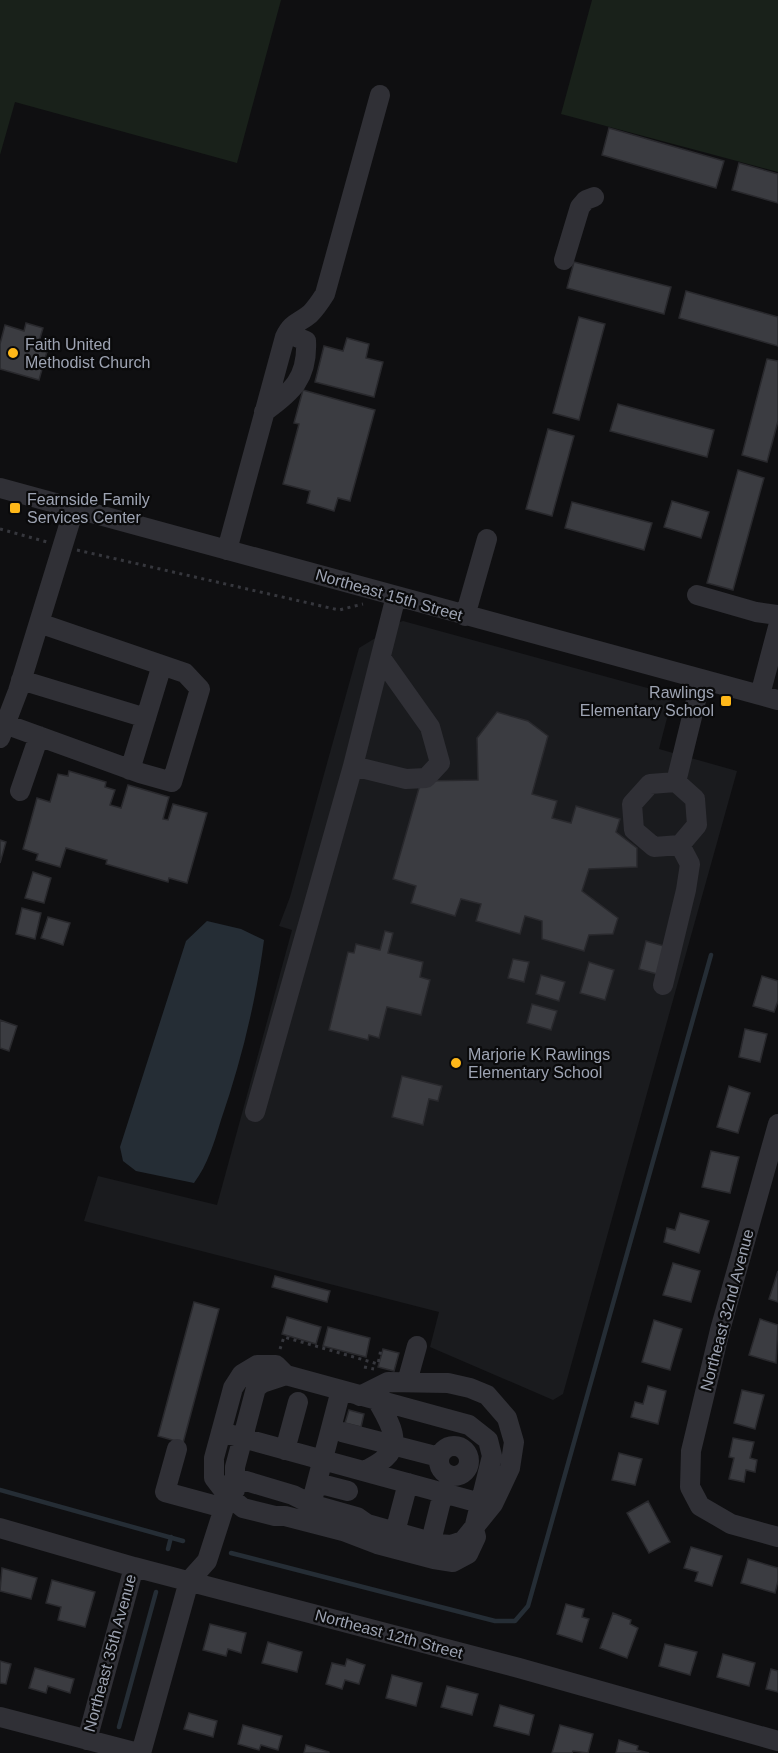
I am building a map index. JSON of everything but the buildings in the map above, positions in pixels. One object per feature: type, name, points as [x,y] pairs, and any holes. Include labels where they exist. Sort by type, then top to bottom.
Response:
[{"type":"street","points":[[227,550],[287,333],[290,326],[317,307],[325,294],[380,95]]},
{"type":"street","points":[[564,260],[580,207],[586,200],[594,197]]},
{"type":"street","points":[[264,412],[288,396],[301,377],[307,359],[306,341],[287,333]]},
{"type":"street","name":"Northeast 15th Street","points":[[0,488],[769,698]]},
{"type":"street","points":[[39,623],[185,673],[200,689],[172,782],[130,770],[39,736],[2,731],[21,680],[74,509]]},
{"type":"street","points":[[465,616],[487,539]]},
{"type":"street","points":[[697,595],[756,612],[778,615]]},
{"type":"street","points":[[255,1112],[353,766],[396,596]]},
{"type":"street","points":[[769,698],[778,627]]},
{"type":"street","points":[[353,766],[406,779],[426,777],[440,763],[430,727],[381,658]]},
{"type":"street","points":[[130,770],[162,665]]},
{"type":"street","points":[[21,680],[146,718]]},
{"type":"street","points":[[675,782],[701,680]]},
{"type":"street","points":[[20,791],[39,736]]},
{"type":"street","points":[[675,782],[695,799],[697,825],[680,845],[654,847],[634,830],[632,804],[650,784],[675,782]]},
{"type":"street","points":[[663,985],[690,864],[680,845]]},
{"type":"street","name":"Northeast 32nd Avenue","points":[[778,1124],[720,1330],[691,1451],[690,1487],[700,1506],[731,1524],[778,1537]]},
{"type":"street","points":[[407,1382],[417,1346]]},
{"type":"street","points":[[308,1513],[343,1531],[377,1544],[434,1559],[453,1562],[468,1554],[476,1537],[474,1529],[492,1456],[488,1440],[469,1425],[369,1398],[286,1375],[276,1365],[257,1365],[242,1374],[233,1388],[214,1458],[214,1478],[243,1508],[275,1516],[308,1513],[357,1517],[367,1524],[452,1545],[463,1541],[474,1529],[493,1504],[510,1468],[514,1442],[507,1418],[487,1395],[448,1383],[388,1382],[369,1398]]},
{"type":"street","points":[[0,1717],[139,1753],[189,1581],[207,1561],[230,1495],[256,1388],[262,1383],[286,1375]]},
{"type":"street","points":[[308,1513],[341,1390]]},
{"type":"street","points":[[365,1471],[386,1457],[394,1445],[393,1430],[369,1398]]},
{"type":"street","points":[[285,1449],[298,1402]]},
{"type":"street","points":[[221,1432],[480,1503]]},
{"type":"street","points":[[342,1432],[439,1457]]},
{"type":"street","points":[[177,1449],[165,1492],[230,1495]]},
{"type":"street","points":[[317,1483],[348,1491]]},
{"type":"street","points":[[396,1532],[408,1483]]},
{"type":"street","points":[[432,1533],[443,1493]]},
{"type":"street","name":"Northeast 12th Street","points":[[0,1528],[189,1581],[519,1668],[778,1741]]},
{"type":"street","name":"Northeast 35th Avenue","points":[[87,1740],[134,1566]]},
{"type":"path","points":[[0,529],[63,546],[339,610],[369,603]]},
{"type":"path","points":[[280,1351],[284,1337],[378,1364],[381,1349]]},
{"type":"path","points":[[364,1372],[366,1360]]},
{"type":"shaded area","points":[[0,0],[281,0],[237,163],[15,102],[0,155]]},
{"type":"shaded area","points":[[592,0],[778,0],[778,172],[561,114]]},
{"type":"shaded area","name":"Marjorie K Rawlings Elementary School","points":[[403,621],[673,695],[659,749],[737,771],[563,1394],[553,1400],[430,1347],[439,1312],[84,1221],[98,1176],[217,1205],[292,930],[279,926],[290,897],[359,648],[377,637],[379,629]]},
{"type":"shaded area","points":[[207,921],[241,929],[264,940],[252,1008],[235,1076],[210,1153],[194,1183],[136,1171],[123,1161],[120,1147],[186,941]]},
{"type":"waterway","points":[[231,1553],[495,1621],[515,1621],[528,1606],[711,955]]},
{"type":"waterway","points":[[0,1490],[183,1541]]},
{"type":"waterway","points":[[168,1549],[171,1537]]},
{"type":"waterway","points":[[119,1727],[156,1592]]},
{"type":"place","name":"Faith United Methodist Church","points":[[13,353]]},
{"type":"place","name":"Fearnside Family Services Center","points":[[15,508]]},
{"type":"place","name":"Rawlings Elementary School","points":[[726,701]]},
{"type":"place","name":"Marjorie K Rawlings Elementary School","points":[[456,1063]]}]
